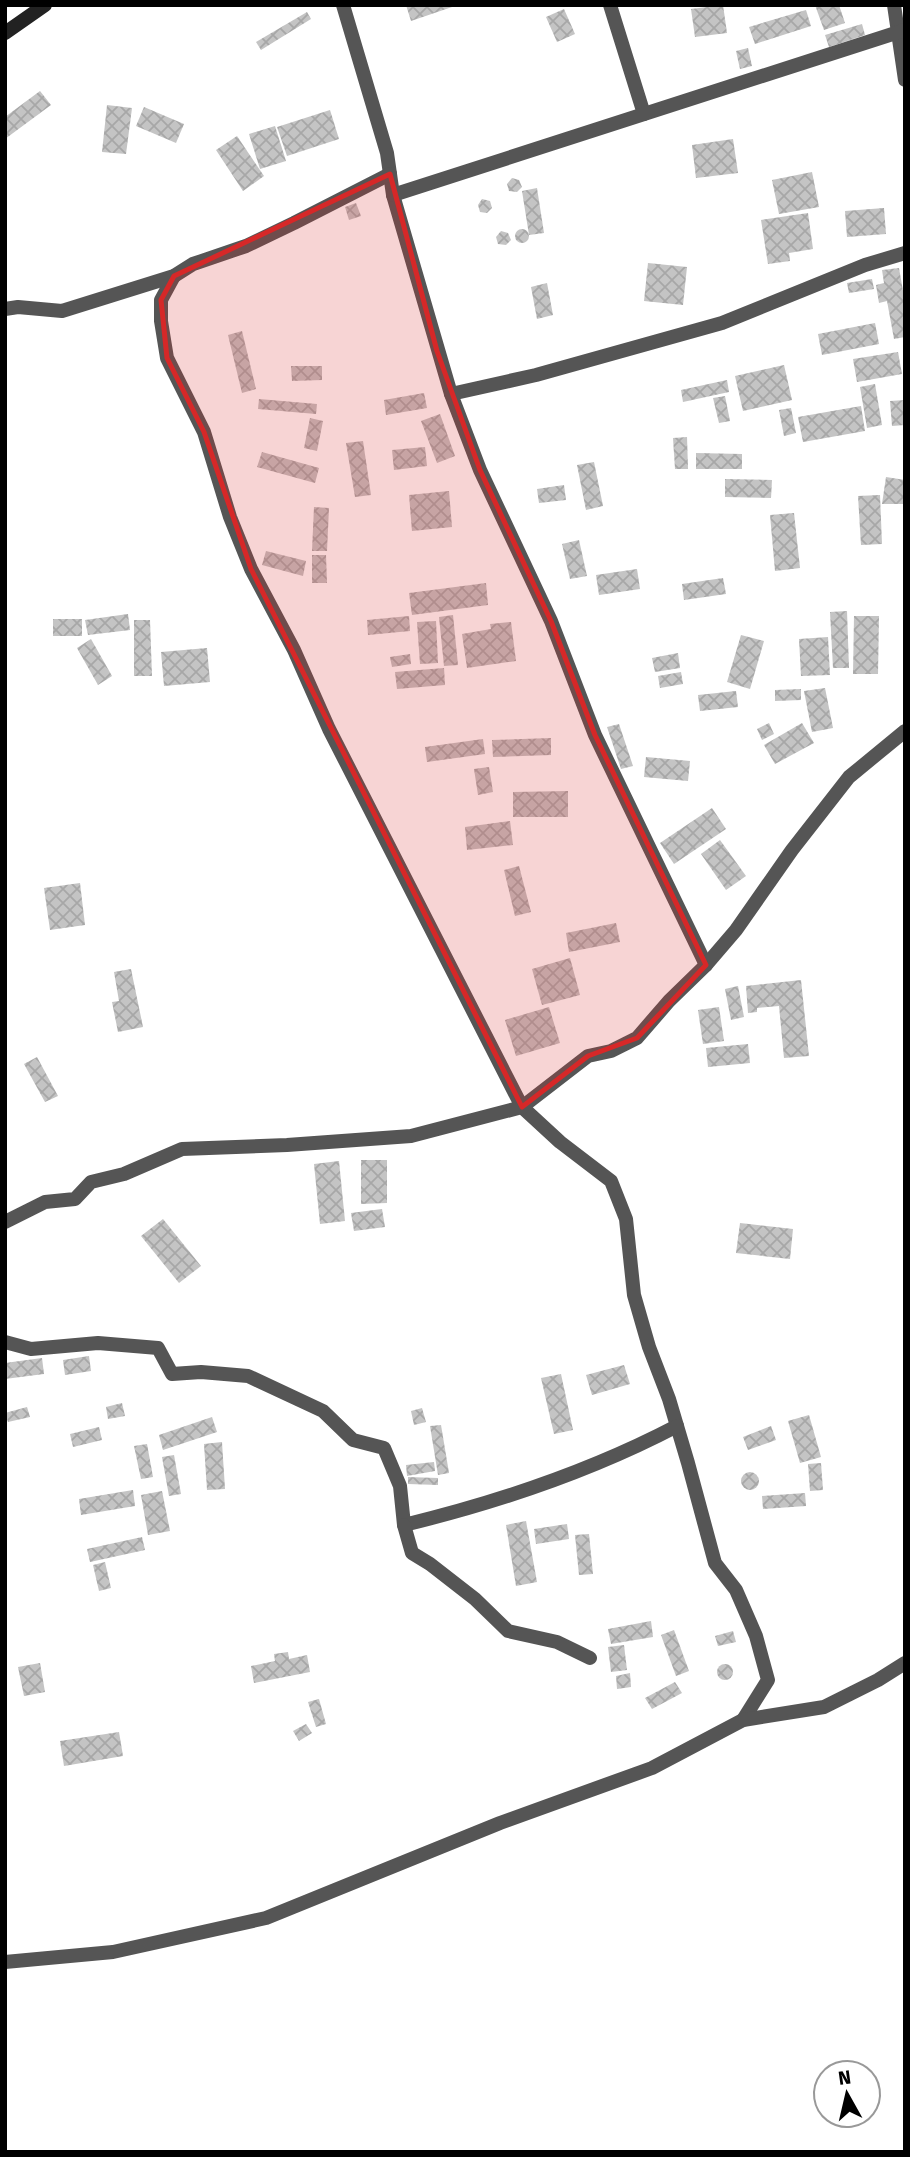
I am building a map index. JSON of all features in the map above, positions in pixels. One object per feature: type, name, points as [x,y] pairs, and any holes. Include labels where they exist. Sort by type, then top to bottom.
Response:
[{"type":"street","points":[[5,33],[45,5]]},
{"type":"street","points":[[343,5],[387,153],[393,195],[451,394],[480,470],[551,621],[595,735],[706,965]]},
{"type":"street","points":[[610,5],[644,114]]},
{"type":"street","points":[[894,5],[901,31],[905,80]]},
{"type":"street","points":[[393,195],[901,31]]},
{"type":"street","points":[[5,309],[18,307],[62,311],[174,276],[193,264],[246,246],[295,223],[390,174]]},
{"type":"street","points":[[451,394],[523,379],[722,323],[865,265],[905,253]]},
{"type":"street","points":[[174,276],[161,300],[161,321],[167,358],[204,432],[230,517],[251,569],[294,650],[335,741],[522,1107],[611,1181],[626,1219],[634,1295],[677,1426],[715,1563],[736,1590],[756,1636],[768,1680],[743,1720]]},
{"type":"street","points":[[5,1222],[45,1202],[75,1199],[91,1182],[124,1174],[182,1149],[411,1136],[522,1107],[588,1056],[611,1051],[636,1038],[736,930],[792,850],[849,776],[905,731]]},
{"type":"street","points":[[5,1342],[32,1349],[98,1343],[158,1348],[172,1374],[248,1376],[323,1411],[353,1440],[384,1448],[400,1486],[404,1525],[412,1553],[475,1598],[508,1631],[557,1642],[590,1657]]},
{"type":"street","points":[[404,1525],[560,1480],[629,1451],[677,1426]]},
{"type":"street","points":[[5,1962],[113,1952],[266,1918],[500,1823],[652,1768],[743,1720],[824,1707],[905,1664]]},
{"type":"highlighted area","points":[[390,174],[437,351],[480,470],[551,621],[595,735],[706,965],[637,1038],[588,1056],[522,1107],[251,569],[204,432],[167,358],[161,300],[174,276]]},
{"type":"building","points":[[406,5],[455,5],[455,6],[411,21]]},
{"type":"building","points":[[723,5],[727,33],[695,37],[691,9]]},
{"type":"building","points":[[815,5],[839,5],[845,23],[824,30]]},
{"type":"building","points":[[564,9],[575,34],[557,42],[546,17]]},
{"type":"building","points":[[806,10],[811,26],[755,44],[749,27]]},
{"type":"building","points":[[307,12],[311,19],[261,50],[256,42]]},
{"type":"building","points":[[862,24],[865,35],[829,47],[825,35]]},
{"type":"building","points":[[748,48],[752,66],[740,69],[736,51]]},
{"type":"building","points":[[40,91],[51,105],[5,139],[5,117]]},
{"type":"building","points":[[107,105],[132,108],[126,154],[102,152]]},
{"type":"building","points":[[144,107],[184,124],[176,143],[136,126]]},
{"type":"building","points":[[330,110],[339,139],[287,156],[277,127]]},
{"type":"building","points":[[275,126],[286,161],[260,169],[249,134]]},
{"type":"building","points":[[237,136],[264,176],[243,191],[216,150]]},
{"type":"building","points":[[733,139],[738,173],[696,178],[692,145]]},
{"type":"building","points":[[812,172],[819,207],[779,214],[772,180]]},
{"type":"building","points":[[512,178],[519,180],[522,187],[517,192],[509,191],[507,184]]},
{"type":"building","points":[[537,188],[544,233],[529,235],[522,191]]},
{"type":"building","points":[[482,199],[490,201],[492,208],[487,213],[480,212],[478,205]]},
{"type":"building","points":[[356,203],[361,216],[349,220],[345,207]]},
{"type":"building","points":[[884,208],[886,234],[847,237],[845,211]]},
{"type":"building","points":[[808,213],[813,249],[789,253],[790,261],[768,264],[761,220]]},
{"type":"building","points":[[522,229],[527,231],[527,241],[522,243],[517,241],[515,236],[517,231]]},
{"type":"building","points":[[501,231],[508,233],[511,240],[506,245],[498,244],[496,237]]},
{"type":"building","points":[[648,263],[687,267],[683,305],[644,301]]},
{"type":"building","points":[[899,268],[905,302],[905,337],[894,339],[887,301],[879,303],[876,285],[884,283],[882,270]]},
{"type":"building","points":[[872,279],[874,289],[849,293],[847,283]]},
{"type":"building","points":[[547,283],[553,315],[537,319],[531,287]]},
{"type":"building","points":[[875,323],[879,344],[822,355],[818,334]]},
{"type":"building","points":[[242,331],[256,389],[242,393],[228,335]]},
{"type":"building","points":[[898,352],[902,374],[857,382],[853,359]]},
{"type":"building","points":[[784,365],[792,400],[743,411],[735,376]]},
{"type":"building","points":[[291,366],[322,366],[322,380],[292,381]]},
{"type":"building","points":[[727,380],[729,392],[683,402],[681,390]]},
{"type":"building","points":[[875,384],[882,425],[867,428],[860,387]]},
{"type":"building","points":[[424,393],[427,408],[386,415],[384,400]]},
{"type":"building","points":[[725,396],[730,421],[719,423],[713,398]]},
{"type":"building","points":[[259,399],[317,404],[316,414],[258,409]]},
{"type":"building","points":[[905,400],[905,425],[892,426],[890,401]]},
{"type":"building","points":[[861,406],[865,431],[803,442],[798,417]]},
{"type":"building","points":[[791,408],[796,433],[784,436],[779,410]]},
{"type":"building","points":[[440,414],[455,456],[437,463],[421,421]]},
{"type":"building","points":[[310,418],[323,421],[317,451],[304,448]]},
{"type":"building","points":[[687,437],[688,469],[675,469],[673,438]]},
{"type":"building","points":[[363,441],[371,495],[355,497],[346,443]]},
{"type":"building","points":[[425,447],[427,466],[394,470],[392,450]]},
{"type":"building","points":[[262,452],[319,468],[315,483],[257,467]]},
{"type":"building","points":[[696,453],[742,454],[742,469],[696,469]]},
{"type":"building","points":[[594,462],[603,506],[586,510],[577,465]]},
{"type":"building","points":[[886,477],[905,480],[905,504],[882,504]]},
{"type":"building","points":[[725,479],[772,480],[771,498],[725,497]]},
{"type":"building","points":[[564,485],[566,500],[539,503],[537,489]]},
{"type":"building","points":[[449,491],[452,527],[412,531],[409,495]]},
{"type":"building","points":[[880,495],[882,544],[861,545],[858,496]]},
{"type":"building","points":[[314,507],[329,508],[327,551],[312,551]]},
{"type":"building","points":[[794,513],[800,568],[775,571],[770,515]]},
{"type":"building","points":[[579,540],[587,576],[570,579],[562,544]]},
{"type":"building","points":[[266,551],[306,561],[303,576],[262,565]]},
{"type":"building","points":[[312,555],[326,555],[327,583],[312,583]]},
{"type":"building","points":[[637,569],[640,589],[599,595],[596,575]]},
{"type":"building","points":[[723,578],[726,594],[684,600],[682,584]]},
{"type":"building","points":[[486,583],[488,605],[412,615],[409,593]]},
{"type":"building","points":[[847,611],[849,668],[833,668],[830,612]]},
{"type":"building","points":[[128,614],[130,630],[88,635],[85,620]]},
{"type":"building","points":[[453,615],[458,665],[444,666],[439,617]]},
{"type":"building","points":[[409,616],[410,631],[368,635],[367,620]]},
{"type":"building","points":[[854,616],[879,616],[878,674],[853,674]]},
{"type":"building","points":[[53,619],[82,619],[82,636],[53,636]]},
{"type":"building","points":[[134,620],[150,620],[152,676],[134,676]]},
{"type":"building","points":[[436,621],[438,663],[420,664],[417,622]]},
{"type":"building","points":[[511,622],[516,661],[467,668],[462,634],[491,629],[490,624]]},
{"type":"building","points":[[741,635],[764,641],[750,689],[727,682]]},
{"type":"building","points":[[828,637],[830,675],[801,676],[799,639]]},
{"type":"building","points":[[91,639],[112,676],[98,685],[77,648]]},
{"type":"building","points":[[207,648],[210,682],[164,686],[161,652]]},
{"type":"building","points":[[678,653],[680,668],[655,672],[652,658]]},
{"type":"building","points":[[410,654],[411,664],[392,667],[390,657]]},
{"type":"building","points":[[444,668],[445,685],[397,689],[395,672]]},
{"type":"building","points":[[681,672],[683,684],[660,688],[658,676]]},
{"type":"building","points":[[825,688],[833,728],[812,732],[804,691]]},
{"type":"building","points":[[801,689],[801,700],[775,701],[775,690]]},
{"type":"building","points":[[736,691],[738,707],[700,711],[698,695]]},
{"type":"building","points":[[769,723],[774,734],[762,740],[757,729]]},
{"type":"building","points":[[802,723],[814,743],[775,764],[764,745]]},
{"type":"building","points":[[619,724],[633,766],[621,769],[607,727]]},
{"type":"building","points":[[551,738],[551,755],[493,757],[492,740]]},
{"type":"building","points":[[483,739],[485,754],[427,762],[425,747]]},
{"type":"building","points":[[646,757],[690,761],[688,781],[644,777]]},
{"type":"building","points":[[489,767],[493,792],[478,795],[474,769]]},
{"type":"building","points":[[568,791],[568,817],[513,817],[513,792]]},
{"type":"building","points":[[712,808],[726,829],[674,864],[660,843]]},
{"type":"building","points":[[510,821],[513,845],[467,850],[465,827]]},
{"type":"building","points":[[720,840],[746,876],[726,890],[701,854]]},
{"type":"building","points":[[519,866],[531,912],[515,916],[504,870]]},
{"type":"building","points":[[80,883],[85,925],[50,930],[44,888]]},
{"type":"building","points":[[616,923],[620,942],[569,952],[566,933]]},
{"type":"building","points":[[570,958],[580,995],[542,1005],[532,969]]},
{"type":"building","points":[[131,969],[143,1027],[118,1032],[112,1002],[119,1001],[114,972]]},
{"type":"building","points":[[801,980],[809,1056],[784,1058],[779,1006],[757,1008],[757,1012],[748,1013],[746,986]]},
{"type":"building","points":[[738,986],[744,1017],[731,1020],[725,989]]},
{"type":"building","points":[[549,1007],[560,1043],[516,1056],[505,1020]]},
{"type":"building","points":[[719,1007],[724,1041],[703,1044],[698,1010]]},
{"type":"building","points":[[748,1044],[750,1063],[708,1067],[706,1048]]},
{"type":"building","points":[[37,1057],[58,1096],[45,1102],[24,1064]]},
{"type":"building","points":[[361,1160],[387,1160],[387,1203],[361,1204]]},
{"type":"building","points":[[339,1161],[345,1221],[320,1224],[314,1164]]},
{"type":"building","points":[[382,1209],[385,1227],[354,1231],[351,1213]]},
{"type":"building","points":[[163,1219],[201,1266],[179,1283],[141,1236]]},
{"type":"building","points":[[740,1223],[793,1229],[790,1259],[736,1253]]},
{"type":"building","points":[[89,1356],[91,1371],[65,1375],[63,1360]]},
{"type":"building","points":[[42,1358],[44,1374],[5,1379],[5,1363]]},
{"type":"building","points":[[624,1365],[630,1384],[592,1395],[586,1375]]},
{"type":"building","points":[[561,1374],[573,1430],[554,1434],[541,1378]]},
{"type":"building","points":[[122,1403],[125,1416],[108,1419],[106,1407]]},
{"type":"building","points":[[27,1407],[30,1417],[8,1422],[5,1413]]},
{"type":"building","points":[[422,1408],[426,1422],[414,1425],[411,1411]]},
{"type":"building","points":[[809,1415],[821,1457],[800,1463],[788,1421]]},
{"type":"building","points":[[212,1417],[217,1432],[163,1450],[159,1435]]},
{"type":"building","points":[[441,1425],[449,1473],[438,1475],[430,1426]]},
{"type":"building","points":[[771,1426],[776,1440],[748,1450],[743,1437]]},
{"type":"building","points":[[99,1427],[102,1440],[73,1447],[70,1434]]},
{"type":"building","points":[[222,1442],[225,1489],[207,1490],[204,1444]]},
{"type":"building","points":[[147,1444],[153,1477],[141,1479],[134,1446]]},
{"type":"building","points":[[174,1455],[181,1494],[169,1496],[162,1457]]},
{"type":"building","points":[[434,1462],[435,1471],[407,1476],[406,1465]]},
{"type":"building","points":[[821,1463],[823,1490],[810,1491],[808,1464]]},
{"type":"building","points":[[746,1472],[754,1472],[759,1481],[757,1488],[746,1490],[741,1485],[741,1477]]},
{"type":"building","points":[[408,1477],[438,1478],[438,1485],[408,1484]]},
{"type":"building","points":[[133,1490],[135,1506],[81,1515],[79,1499]]},
{"type":"building","points":[[162,1491],[170,1531],[148,1535],[141,1495]]},
{"type":"building","points":[[805,1493],[806,1506],[763,1509],[762,1496]]},
{"type":"building","points":[[526,1521],[537,1582],[516,1586],[506,1525]]},
{"type":"building","points":[[567,1524],[569,1539],[536,1544],[534,1529]]},
{"type":"building","points":[[589,1534],[593,1574],[579,1575],[575,1535]]},
{"type":"building","points":[[142,1537],[145,1550],[90,1562],[87,1549]]},
{"type":"building","points":[[105,1562],[111,1588],[99,1591],[93,1565]]},
{"type":"building","points":[[651,1621],[653,1637],[611,1644],[608,1629]]},
{"type":"building","points":[[674,1630],[689,1671],[676,1676],[661,1635]]},
{"type":"building","points":[[733,1631],[736,1642],[718,1646],[715,1636]]},
{"type":"building","points":[[624,1645],[627,1670],[611,1672],[608,1647]]},
{"type":"building","points":[[288,1652],[289,1659],[307,1655],[310,1672],[254,1683],[251,1666],[275,1661],[274,1654]]},
{"type":"building","points":[[40,1663],[45,1692],[24,1696],[18,1667]]},
{"type":"building","points":[[725,1664],[733,1672],[725,1680],[717,1672]]},
{"type":"building","points":[[630,1673],[631,1687],[617,1689],[616,1676]]},
{"type":"building","points":[[675,1682],[682,1693],[652,1709],[645,1698]]},
{"type":"building","points":[[319,1699],[326,1724],[316,1727],[308,1702]]},
{"type":"building","points":[[306,1724],[312,1733],[299,1741],[293,1731]]},
{"type":"building","points":[[119,1732],[123,1756],[64,1766],[60,1741]]}]
